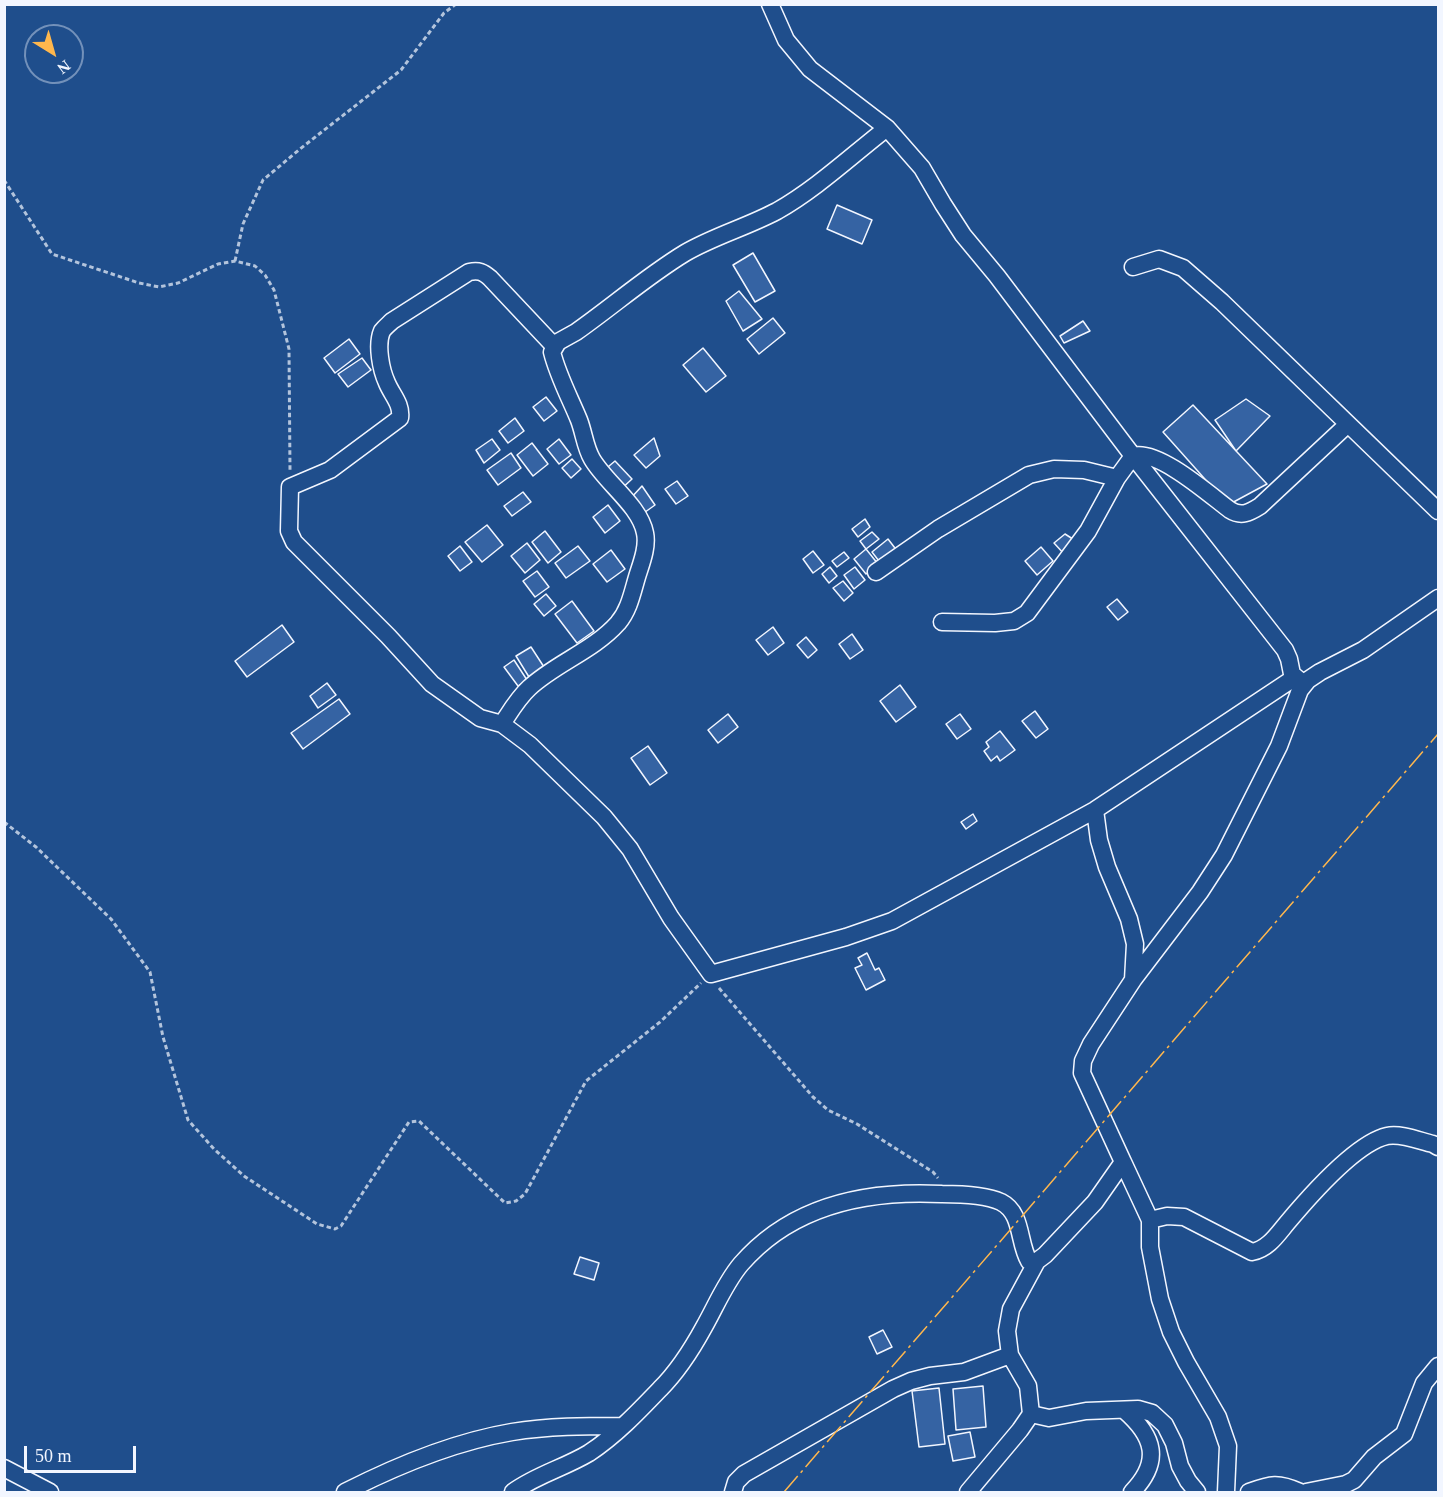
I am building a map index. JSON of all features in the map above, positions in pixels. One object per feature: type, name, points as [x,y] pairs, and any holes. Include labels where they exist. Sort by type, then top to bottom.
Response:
[{"type":"street","points":[[770,4],[786,40],[810,69],[887,128],[922,168],[963,235],[1285,650],[1300,681],[1300,690],[1279,746],[1224,855],[1200,892],[1133,980],[1083,1060],[1082,1073],[1150,1220],[1150,1248],[1160,1299],[1171,1332],[1218,1417],[1228,1446],[1226,1492]]},
{"type":"street","points":[[502,724],[530,687],[597,641],[618,623],[629,606],[644,554],[646,534],[640,519],[602,474],[591,457],[580,422],[555,365],[552,352],[558,342],[584,327],[684,254],[720,234],[753,223],[804,194],[887,128]]},
{"type":"street","points":[[1133,267],[1159,259],[1184,268],[1438,511]]},
{"type":"street","points":[[555,347],[490,278],[483,272],[477,271],[469,272],[392,321],[383,329],[379,341],[380,356],[386,382],[401,410],[399,418],[330,470],[290,487],[289,531],[294,542],[345,591],[432,684],[480,718],[502,724],[551,764],[604,817],[630,849],[671,918],[711,974],[846,937],[892,921],[1095,810],[1300,681],[1363,650],[1438,598]]},
{"type":"street","points":[[942,622],[1014,621],[1027,613],[1088,531],[1117,478],[1133,456],[1146,454],[1157,459],[1230,510],[1237,514],[1247,514],[1268,500],[1348,424]]},
{"type":"street","points":[[876,572],[938,528],[1029,475],[1064,469],[1084,470],[1117,478]]},
{"type":"street","points":[[1095,810],[1107,867],[1129,919],[1135,944],[1133,980]]},
{"type":"street","points":[[1150,1220],[1167,1216],[1184,1217],[1252,1252],[1259,1251],[1278,1234],[1318,1186],[1371,1143],[1389,1135],[1438,1147]]},
{"type":"street","points":[[968,1492],[1031,1414],[1028,1386],[1010,1354],[1007,1331],[1011,1309],[1037,1261],[1095,1202],[1123,1162]]},
{"type":"street","points":[[513,1492],[536,1478],[590,1452],[622,1426],[673,1374],[693,1346],[740,1265],[768,1237],[800,1218],[857,1198],[918,1192],[952,1194],[1001,1202],[1011,1211],[1017,1222],[1023,1252],[1029,1261],[1037,1261]]},
{"type":"street","points":[[733,1492],[736,1482],[744,1474],[893,1389],[930,1376],[964,1372],[1010,1354]]},
{"type":"street","points":[[1306,1492],[1346,1484],[1354,1480],[1374,1457],[1404,1434],[1424,1383],[1438,1366]]},
{"type":"street","points":[[1031,1414],[1049,1418],[1086,1411],[1138,1409],[1152,1413],[1165,1425],[1174,1443],[1180,1466],[1197,1492]]},
{"type":"street","points":[[1124,1410],[1140,1424],[1148,1436],[1150,1447],[1150,1463],[1132,1492]]},
{"type":"street","points":[[345,1492],[389,1470],[430,1454],[512,1432],[562,1426],[622,1426]]},
{"type":"street","points":[[4,1468],[50,1492]]},
{"type":"street","points":[[1249,1492],[1269,1485],[1285,1485],[1300,1492]]},
{"type":"path","points":[[235,261],[243,224],[263,180],[400,70],[444,13],[456,4]]},
{"type":"path","points":[[4,180],[52,254],[139,283],[159,287],[178,284],[218,264],[235,261],[255,266],[265,275],[274,290],[289,349],[290,487]]},
{"type":"path","points":[[4,822],[36,846],[111,919],[150,972],[163,1037],[188,1120],[214,1149],[244,1176],[317,1224],[335,1229],[341,1226],[409,1122],[419,1121],[505,1203],[516,1201],[525,1194],[586,1081],[660,1022],[711,974],[723,994],[754,1026],[813,1097],[828,1110],[857,1124],[933,1172],[952,1194]]},
{"type":"building","points":[[837,205],[872,220],[862,244],[827,229]]},
{"type":"building","points":[[753,253],[775,291],[755,302],[733,265]]},
{"type":"building","points":[[739,291],[762,319],[743,331],[726,301]]},
{"type":"building","points":[[773,318],[785,333],[759,354],[747,339]]},
{"type":"building","points":[[1083,321],[1090,331],[1064,343],[1060,336]]},
{"type":"building","points":[[349,339],[360,354],[335,373],[324,358]]},
{"type":"building","points":[[703,348],[726,376],[706,392],[683,365]]},
{"type":"building","points":[[362,358],[371,370],[348,387],[338,374]]},
{"type":"building","points":[[546,397],[557,411],[544,421],[533,407]]},
{"type":"building","points":[[1246,399],[1270,416],[1236,451],[1215,420]]},
{"type":"building","points":[[1193,405],[1267,484],[1228,505],[1163,432]]},
{"type":"building","points":[[515,418],[524,431],[508,443],[499,431]]},
{"type":"building","points":[[654,438],[660,456],[646,468],[634,455]]},
{"type":"building","points":[[492,439],[500,450],[484,463],[476,450]]},
{"type":"building","points":[[559,439],[571,455],[559,464],[547,449]]},
{"type":"building","points":[[532,443],[548,464],[533,476],[517,455]]},
{"type":"building","points":[[511,453],[521,468],[498,485],[487,470]]},
{"type":"building","points":[[572,459],[581,469],[571,478],[562,468]]},
{"type":"building","points":[[615,461],[632,479],[619,491],[602,472]]},
{"type":"building","points":[[677,481],[688,496],[676,504],[665,489]]},
{"type":"building","points":[[642,486],[655,505],[641,515],[630,499]]},
{"type":"building","points":[[523,492],[531,502],[512,516],[504,506]]},
{"type":"building","points":[[608,505],[620,521],[605,533],[593,517]]},
{"type":"building","points":[[865,519],[870,527],[858,537],[852,529]]},
{"type":"building","points":[[487,525],[503,545],[482,562],[465,542]]},
{"type":"building","points":[[545,531],[561,552],[548,563],[532,542]]},
{"type":"building","points":[[872,532],[879,539],[866,549],[860,541]]},
{"type":"building","points":[[1065,534],[1079,543],[1065,555],[1054,543]]},
{"type":"building","points":[[888,539],[898,552],[882,565],[872,552]]},
{"type":"building","points":[[527,543],[540,560],[525,573],[511,556]]},
{"type":"building","points":[[460,546],[472,562],[460,571],[448,556]]},
{"type":"building","points":[[578,546],[590,561],[566,578],[555,563]]},
{"type":"building","points":[[1041,547],[1053,561],[1037,575],[1025,561]]},
{"type":"building","points":[[866,549],[878,564],[866,574],[854,559]]},
{"type":"building","points":[[611,550],[625,569],[607,582],[593,564]]},
{"type":"building","points":[[813,551],[824,565],[813,573],[803,559]]},
{"type":"building","points":[[844,552],[849,558],[837,567],[832,561]]},
{"type":"building","points":[[830,567],[837,576],[829,583],[822,574]]},
{"type":"building","points":[[855,567],[865,580],[854,589],[844,575]]},
{"type":"building","points":[[537,571],[549,587],[535,597],[523,581]]},
{"type":"building","points":[[843,581],[853,593],[844,601],[833,588]]},
{"type":"building","points":[[546,594],[556,606],[544,616],[534,604]]},
{"type":"building","points":[[1117,599],[1128,612],[1118,620],[1107,607]]},
{"type":"building","points":[[572,601],[594,631],[577,643],[555,614]]},
{"type":"building","points":[[282,625],[294,642],[247,677],[235,661]]},
{"type":"building","points":[[773,627],[784,643],[768,655],[756,640]]},
{"type":"building","points":[[852,634],[863,650],[850,659],[839,644]]},
{"type":"building","points":[[806,637],[817,650],[808,658],[797,645]]},
{"type":"building","points":[[531,647],[544,667],[529,677],[516,656]]},
{"type":"building","points":[[514,660],[527,680],[518,686],[504,667]]},
{"type":"building","points":[[327,683],[336,695],[318,708],[310,696]]},
{"type":"building","points":[[900,685],[916,707],[896,722],[880,701]]},
{"type":"building","points":[[339,699],[350,714],[303,749],[291,733]]},
{"type":"building","points":[[1035,711],[1048,729],[1036,738],[1022,721]]},
{"type":"building","points":[[728,714],[738,727],[718,743],[708,730]]},
{"type":"building","points":[[960,714],[971,729],[957,739],[946,724]]},
{"type":"building","points":[[1000,731],[1015,750],[1000,761],[997,756],[991,761],[984,751],[989,747],[986,742]]},
{"type":"building","points":[[648,746],[667,773],[650,785],[631,758]]},
{"type":"building","points":[[973,814],[977,821],[966,829],[961,822]]},
{"type":"building","points":[[867,953],[875,970],[879,968],[885,980],[866,990],[855,968],[862,965],[858,958]]},
{"type":"building","points":[[580,1257],[599,1263],[594,1280],[574,1274]]},
{"type":"building","points":[[883,1330],[892,1347],[877,1354],[869,1337]]},
{"type":"building","points":[[983,1386],[986,1427],[956,1430],[953,1389]]},
{"type":"building","points":[[939,1388],[945,1444],[919,1447],[912,1391]]},
{"type":"building","points":[[970,1432],[975,1457],[953,1461],[948,1436]]},
{"type":"power","points":[[784,1492],[1438,734]]}]
